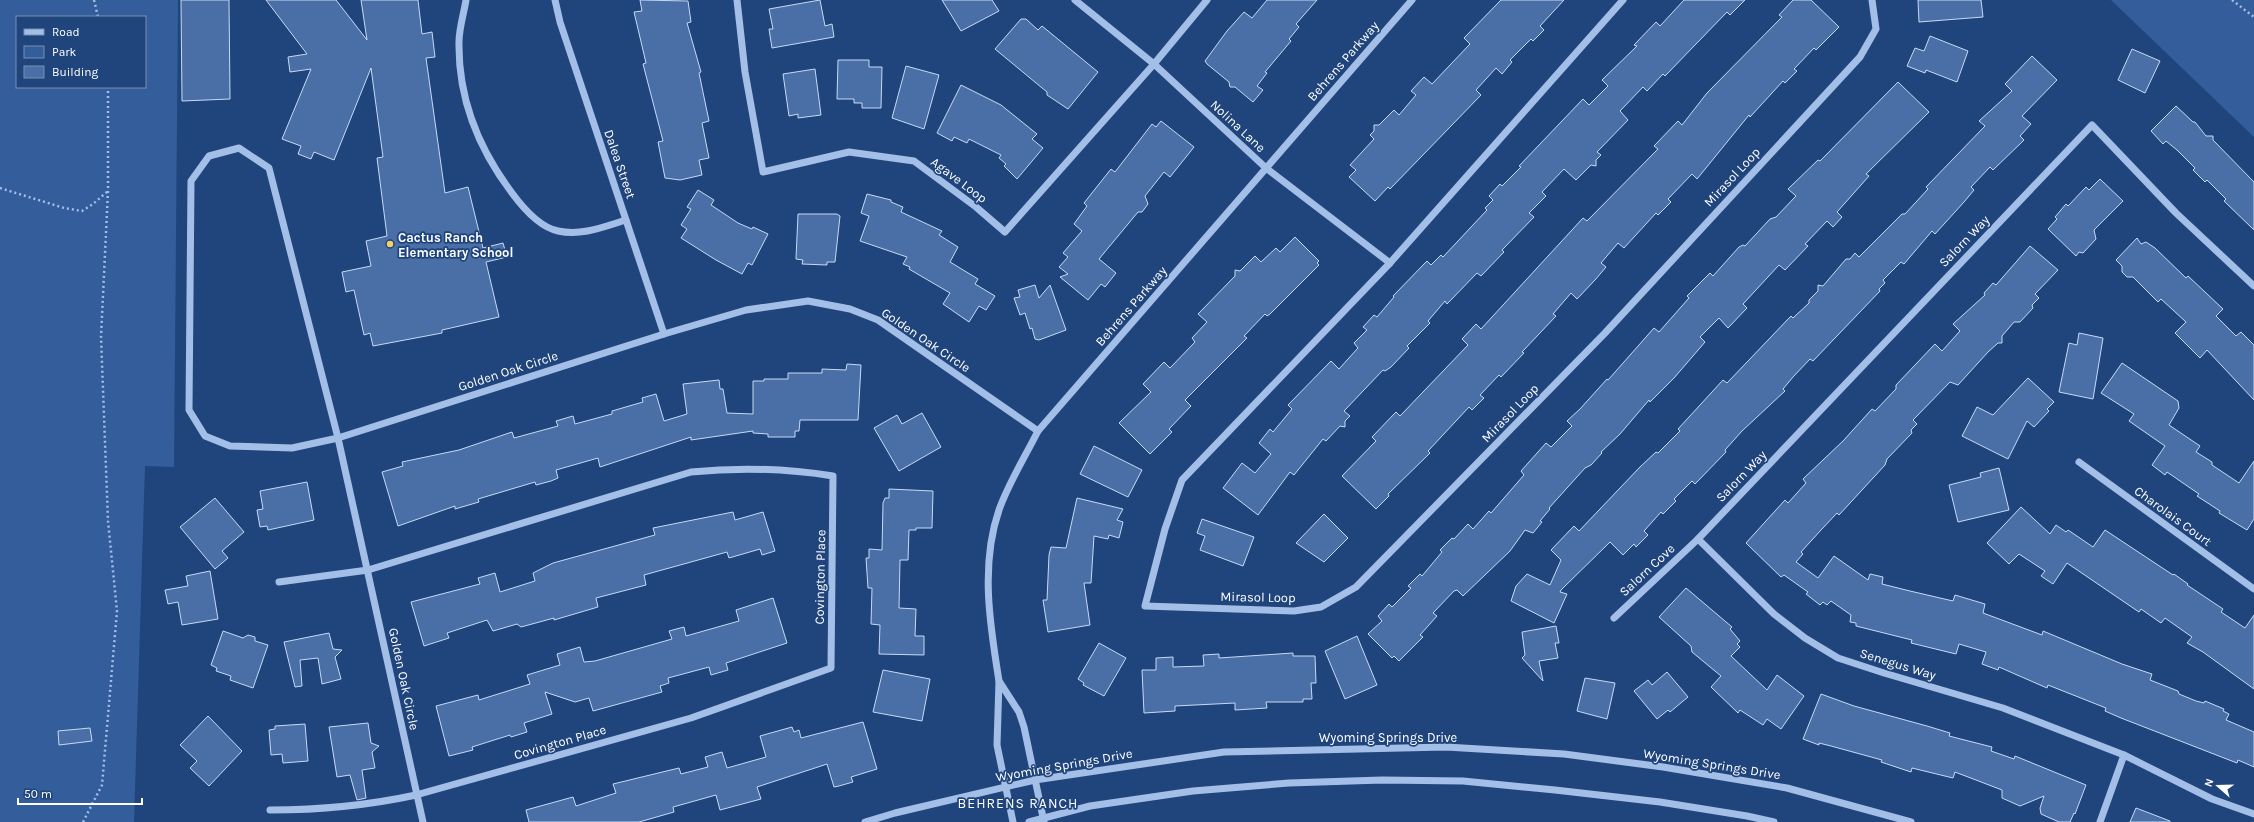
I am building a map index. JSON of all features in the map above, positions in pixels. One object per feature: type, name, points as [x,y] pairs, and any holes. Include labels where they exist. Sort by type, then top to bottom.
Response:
[{"type":"street","points":[[466,0],[459,40],[466,110],[479,142],[497,174],[518,202],[538,221],[556,231],[575,233],[592,231],[626,220]]},
{"type":"street","name":"Dalea Street","points":[[555,0],[560,22],[664,334]]},
{"type":"street","name":"Agave Loop","points":[[737,0],[745,72],[763,172],[849,152],[914,161],[976,207],[1005,232],[1154,64],[1207,0]]},
{"type":"street","name":"Nolina Lane","points":[[1075,0],[1154,64],[1266,168],[1390,263]]},
{"type":"street","name":"Behrens Parkway","points":[[1013,822],[1007,786],[997,745],[999,681],[988,598],[991,548],[999,509],[1038,431],[1412,0]]},
{"type":"street","name":"Mirasol Loop","points":[[1624,0],[1390,263],[1182,480],[1165,529],[1145,606],[1294,610],[1321,607],[1356,587],[1605,333],[1860,57],[1876,29],[1872,0]]},
{"type":"street","name":"Salorn Way","points":[[1698,539],[2092,126],[2176,213],[2254,286]]},
{"type":"street","points":[[239,148],[269,168],[338,438],[292,448],[230,446],[205,436],[189,410],[191,181],[209,156],[239,148]]},
{"type":"street","name":"Golden Oak Circle","points":[[423,822],[338,438],[664,334],[746,310],[808,301],[850,310],[878,320],[1038,431]]},
{"type":"street","name":"Charolais Court","points":[[2079,462],[2254,589]]},
{"type":"street","name":"Covington Place","points":[[270,810],[319,810],[371,805],[416,795],[691,718],[830,668],[834,476],[790,469],[732,468],[691,472],[368,570],[279,582]]},
{"type":"street","name":"Salorn Cove","points":[[1614,618],[1698,539]]},
{"type":"street","name":"Senegus Way","points":[[1698,539],[1774,614],[1805,638],[1838,658],[2003,708],[2124,755]]},
{"type":"street","name":"Behrens Parkway","points":[[999,681],[1019,712],[1024,727],[1044,821]]},
{"type":"street","name":"Wyoming Springs Drive","points":[[865,822],[895,813],[1035,780],[1224,752],[1446,747],[1564,754],[1663,767],[1787,788],[1911,822]]},
{"type":"street","points":[[2100,822],[2124,755],[2212,799],[2254,814]]},
{"type":"street","points":[[1029,822],[1044,821],[1090,806],[1193,791],[1289,783],[1382,780],[1463,781],[1555,790],[1660,802],[1747,816],[1774,822]]},
{"type":"path","points":[[94,0],[98,16]]},
{"type":"path","points":[[2232,0],[2254,17]]},
{"type":"path","points":[[83,822],[102,785],[117,611],[108,521],[101,345],[108,191],[108,88]]},
{"type":"path","points":[[0,188],[64,208],[82,211],[108,191]]},
{"type":"green space","points":[[0,0],[178,0],[174,467],[145,466],[134,822],[0,822]]},
{"type":"green space","points":[[2111,0],[2254,0],[2254,137]]},
{"type":"building","points":[[181,0],[229,0],[230,99],[182,101]]},
{"type":"building","points":[[266,0],[336,0],[367,40],[361,0],[418,0],[422,34],[432,32],[435,57],[426,58],[445,193],[468,187],[483,248],[503,243],[507,257],[486,262],[499,317],[442,330],[442,333],[373,346],[370,333],[364,335],[354,290],[346,292],[342,272],[371,266],[366,241],[387,236],[377,158],[383,157],[371,68],[334,160],[314,152],[311,159],[298,154],[301,146],[282,139],[311,69],[290,72],[288,57],[307,54]]},
{"type":"building","points":[[640,0],[688,1],[691,22],[687,23],[701,72],[699,73],[709,121],[702,123],[709,158],[699,160],[702,175],[680,180],[665,178],[658,142],[663,141],[643,64],[646,63],[634,12],[642,11]]},
{"type":"building","points":[[820,0],[825,26],[832,24],[834,37],[772,48],[769,29],[773,29],[769,9]]},
{"type":"building","points":[[942,0],[992,0],[999,11],[961,31]]},
{"type":"building","points":[[1267,0],[1317,0],[1296,24],[1299,27],[1289,39],[1291,41],[1265,72],[1267,73],[1257,86],[1263,90],[1253,102],[1235,87],[1230,87],[1229,82],[1205,61],[1227,31],[1244,12],[1252,18]]},
{"type":"building","points":[[1501,0],[1564,0],[1540,26],[1544,30],[1533,41],[1531,39],[1510,60],[1512,62],[1502,74],[1496,68],[1476,90],[1481,95],[1390,189],[1388,187],[1375,201],[1349,177],[1356,170],[1350,165],[1374,139],[1370,135],[1374,131],[1374,125],[1379,125],[1394,110],[1399,115],[1416,95],[1411,91],[1424,77],[1432,84],[1470,44],[1464,38]]},
{"type":"building","points":[[1684,0],[1745,0],[1730,15],[1727,12],[1665,76],[1663,74],[1647,91],[1643,87],[1620,111],[1628,120],[1597,152],[1601,155],[1596,160],[1596,166],[1591,165],[1576,180],[1564,169],[1542,192],[1546,196],[1529,213],[1534,217],[1502,250],[1504,252],[1481,276],[1477,273],[1447,304],[1445,301],[1428,321],[1430,323],[1407,346],[1409,348],[1391,367],[1385,371],[1383,370],[1344,411],[1350,416],[1345,421],[1345,427],[1340,426],[1326,441],[1323,439],[1294,475],[1290,472],[1258,515],[1223,488],[1242,463],[1255,473],[1271,454],[1259,443],[1270,429],[1273,432],[1292,409],[1288,405],[1331,361],[1339,369],[1358,348],[1354,343],[1367,330],[1363,327],[1374,315],[1377,317],[1394,297],[1393,296],[1427,261],[1431,265],[1441,255],[1443,257],[1487,210],[1485,208],[1493,200],[1489,196],[1500,184],[1502,186],[1521,167],[1519,166],[1583,99],[1589,105],[1608,86],[1602,80],[1637,46],[1634,45],[1656,22],[1660,26]]},
{"type":"building","points":[[1793,0],[1811,0],[1839,27],[1816,50],[1814,48],[1794,69],[1797,71],[1785,83],[1783,81],[1750,117],[1749,115],[1697,179],[1692,174],[1668,199],[1671,202],[1658,215],[1656,213],[1624,248],[1618,243],[1601,263],[1606,267],[1595,280],[1577,299],[1571,293],[1553,314],[1556,316],[1522,352],[1524,353],[1501,377],[1499,375],[1480,395],[1484,398],[1472,410],[1469,407],[1428,451],[1430,453],[1388,494],[1389,496],[1376,509],[1342,476],[1376,441],[1372,437],[1396,412],[1400,416],[1468,345],[1462,339],[1476,324],[1481,329],[1583,218],[1587,221],[1658,149],[1654,146],[1678,121],[1682,125],[1707,93],[1782,17],[1779,15]]},
{"type":"building","points":[[1918,0],[1981,0],[1983,17],[1919,22]]},
{"type":"building","points":[[1021,19],[1026,19],[1038,30],[1042,26],[1098,72],[1068,109],[1047,95],[1047,92],[995,49]]},
{"type":"building","points":[[1930,36],[1968,51],[1957,82],[1926,70],[1925,73],[1907,66],[1915,48],[1924,51]]},
{"type":"building","points":[[2132,49],[2160,61],[2145,93],[2118,80]]},
{"type":"building","points":[[2032,56],[2057,80],[2022,116],[2031,124],[2020,136],[2024,140],[1993,170],[1990,167],[1971,187],[1974,190],[1935,234],[1932,231],[1904,264],[1901,262],[1883,280],[1885,283],[1879,289],[1880,291],[1813,361],[1810,359],[1783,389],[1785,391],[1742,431],[1725,450],[1726,452],[1695,484],[1692,481],[1674,499],[1676,501],[1663,514],[1661,512],[1644,531],[1648,535],[1636,547],[1634,544],[1623,555],[1610,542],[1561,590],[1560,592],[1567,594],[1554,623],[1511,601],[1516,586],[1527,574],[1550,585],[1561,560],[1551,550],[1574,526],[1579,531],[1640,467],[1656,452],[1658,453],[1680,431],[1678,429],[1723,380],[1727,383],[1791,316],[1793,318],[1809,303],[1809,300],[1818,291],[1818,285],[1823,286],[1846,259],[1850,259],[1855,253],[1859,257],[1902,214],[1905,214],[1928,189],[1926,187],[1985,126],[1979,121],[2012,91],[2005,84]]},
{"type":"building","points":[[838,60],[869,60],[869,67],[882,67],[881,108],[862,108],[862,103],[854,103],[854,99],[837,99]]},
{"type":"building","points":[[906,66],[939,75],[924,129],[892,118]]},
{"type":"building","points":[[815,69],[821,115],[798,118],[798,114],[789,116],[783,74]]},
{"type":"building","points":[[1898,82],[1929,112],[1866,174],[1869,176],[1837,212],[1842,217],[1833,227],[1827,221],[1805,244],[1808,246],[1785,270],[1779,265],[1743,304],[1747,308],[1728,328],[1719,318],[1700,337],[1705,342],[1674,378],[1650,402],[1649,400],[1591,465],[1585,468],[1549,508],[1550,509],[1540,521],[1542,522],[1533,533],[1525,530],[1510,551],[1463,596],[1457,590],[1454,591],[1433,613],[1437,616],[1420,635],[1423,637],[1399,661],[1394,656],[1392,658],[1368,634],[1382,621],[1378,616],[1389,604],[1392,607],[1411,588],[1408,586],[1420,574],[1422,576],[1442,552],[1440,550],[1452,538],[1454,539],[1468,524],[1473,529],[1489,511],[1491,513],[1524,475],[1521,471],[1546,443],[1551,447],[1572,426],[1567,421],[1607,379],[1608,380],[1654,328],[1659,332],[1689,298],[1687,296],[1710,273],[1713,276],[1739,247],[1743,245],[1745,246],[1770,219],[1776,217],[1796,196],[1788,189],[1818,160],[1820,161]]},
{"type":"building","points":[[961,85],[1001,105],[1037,134],[1032,139],[1043,148],[1017,179],[1004,166],[1006,164],[999,158],[1001,155],[969,139],[967,143],[954,137],[952,141],[937,133]]},
{"type":"building","points":[[2176,106],[2193,122],[2195,122],[2206,136],[2213,136],[2213,140],[2254,182],[2254,230],[2224,201],[2226,199],[2207,180],[2205,182],[2193,170],[2195,168],[2177,150],[2166,141],[2163,144],[2151,131]]},
{"type":"building","points":[[1161,121],[1194,147],[1170,177],[1164,172],[1145,196],[1148,204],[1142,212],[1138,212],[1099,259],[1116,273],[1105,287],[1101,284],[1088,300],[1060,277],[1068,274],[1059,267],[1068,257],[1063,253],[1082,231],[1074,224],[1087,206],[1084,203],[1111,169],[1115,172],[1152,124],[1156,127]]},
{"type":"building","points":[[2100,179],[2123,201],[2094,230],[2096,239],[2083,253],[2079,252],[2076,256],[2048,229],[2057,219],[2055,217],[2066,204],[2068,206],[2086,187],[2089,190]]},
{"type":"building","points":[[698,190],[714,200],[711,205],[738,223],[752,229],[753,227],[768,234],[752,265],[748,263],[742,274],[681,238],[687,229],[681,225],[691,209],[687,207]]},
{"type":"building","points":[[867,194],[891,200],[891,202],[903,207],[901,212],[942,231],[939,235],[958,247],[950,262],[978,279],[975,284],[995,296],[986,310],[979,306],[969,322],[943,304],[950,293],[903,264],[907,257],[860,241],[869,216],[861,213]]},
{"type":"building","points":[[798,214],[837,214],[840,216],[835,262],[827,262],[827,265],[802,264],[803,260],[796,259]]},
{"type":"building","points":[[1295,237],[1319,261],[1317,263],[1319,265],[1270,314],[1267,316],[1265,314],[1244,336],[1247,338],[1185,400],[1191,406],[1169,429],[1172,432],[1150,454],[1119,423],[1151,392],[1143,384],[1164,362],[1170,368],[1195,342],[1192,338],[1207,322],[1198,314],[1235,276],[1235,270],[1240,271],[1255,256],[1261,262],[1276,248],[1280,252]]},
{"type":"building","points":[[2137,238],[2141,244],[2146,242],[2155,248],[2186,278],[2188,276],[2223,309],[2216,316],[2236,336],[2241,332],[2254,345],[2254,400],[2207,350],[2200,358],[2175,333],[2186,322],[2161,299],[2158,302],[2133,277],[2127,277],[2122,272],[2122,266],[2116,260]]},
{"type":"building","points":[[2030,246],[2058,270],[2035,294],[2039,298],[2032,305],[2033,308],[2020,322],[2014,322],[2002,336],[2002,343],[1998,343],[1988,352],[1958,385],[1950,382],[1913,420],[1917,424],[1911,430],[1912,433],[1887,459],[1885,465],[1839,515],[1837,513],[1801,552],[1803,554],[1796,562],[1818,578],[1834,556],[1868,580],[1870,574],[1883,577],[1882,584],[1953,601],[1955,595],[1985,604],[1983,613],[2042,635],[2043,631],[2122,664],[2152,674],[2150,680],[2178,691],[2179,694],[2196,701],[2204,703],[2205,701],[2224,709],[2223,711],[2229,714],[2226,720],[2254,732],[2254,767],[2238,760],[2237,763],[2121,718],[2105,711],[2106,708],[2048,685],[2047,688],[1999,667],[1998,670],[1982,664],[1986,652],[1959,644],[1956,654],[1911,643],[1912,640],[1856,626],[1856,623],[1850,622],[1851,615],[1831,601],[1827,605],[1823,602],[1820,605],[1806,594],[1808,592],[1784,575],[1781,577],[1746,543],[1785,500],[1788,503],[1806,483],[1803,479],[1843,441],[1872,409],[1875,411],[1896,389],[1896,385],[1935,344],[1942,351],[1960,331],[1953,324],[1985,295],[1984,293],[1993,283],[1996,285]]},
{"type":"building","points":[[1035,285],[1039,298],[1050,285],[1066,330],[1039,340],[1035,339],[1025,313],[1020,315],[1014,298],[1020,297],[1018,290]]},
{"type":"building","points":[[2079,333],[2103,338],[2093,399],[2059,392],[2069,343],[2077,345]]},
{"type":"building","points":[[2122,363],[2178,401],[2179,408],[2169,425],[2200,446],[2196,452],[2212,462],[2212,465],[2239,483],[2254,461],[2254,519],[2247,530],[2219,513],[2220,511],[2197,496],[2199,494],[2167,472],[2165,475],[2152,465],[2165,446],[2129,421],[2134,414],[2101,393]]},
{"type":"building","points":[[847,364],[861,365],[858,420],[800,420],[799,431],[795,431],[795,437],[768,437],[768,434],[753,433],[753,431],[691,440],[691,437],[600,467],[598,458],[556,470],[558,478],[551,481],[536,485],[535,482],[478,499],[479,502],[455,509],[455,506],[398,526],[382,472],[403,466],[402,462],[459,450],[512,432],[514,438],[558,426],[556,421],[573,416],[575,424],[612,414],[612,411],[643,402],[642,398],[656,394],[664,421],[687,414],[683,384],[719,380],[720,389],[723,389],[727,413],[753,414],[753,381],[764,381],[764,379],[788,379],[788,373],[822,373],[822,369],[846,370]]},
{"type":"building","points":[[2028,378],[2054,402],[2047,409],[2049,411],[2034,427],[2027,421],[2008,459],[1962,436],[1977,407],[1993,415]]},
{"type":"building","points":[[922,413],[941,447],[899,471],[874,428],[897,415],[902,424]]},
{"type":"building","points":[[1094,446],[1142,470],[1128,497],[1080,474]]},
{"type":"building","points":[[1999,468],[2009,510],[1958,522],[1949,485],[1981,477],[1980,473]]},
{"type":"building","points":[[307,482],[314,520],[268,530],[267,526],[260,527],[257,510],[263,509],[260,491]]},
{"type":"building","points":[[889,489],[933,491],[932,528],[916,528],[916,530],[909,530],[908,560],[900,560],[899,608],[916,609],[915,636],[924,636],[924,655],[879,654],[880,625],[871,624],[872,588],[868,588],[866,558],[869,558],[869,549],[882,550],[883,503],[885,498],[889,498]]},
{"type":"building","points":[[215,498],[244,532],[222,551],[228,558],[215,569],[180,527]]},
{"type":"building","points":[[1077,498],[1123,509],[1117,520],[1123,522],[1119,538],[1109,535],[1108,539],[1094,536],[1091,583],[1084,583],[1090,625],[1048,632],[1043,600],[1047,600],[1049,555],[1051,547],[1066,548]]},
{"type":"building","points":[[2021,507],[2050,534],[2056,525],[2066,532],[2068,530],[2093,547],[2105,530],[2173,575],[2174,574],[2188,584],[2187,585],[2223,609],[2221,612],[2245,628],[2254,615],[2254,689],[2203,652],[2187,643],[2192,637],[2165,618],[2161,623],[2141,609],[2139,612],[2067,563],[2053,584],[2041,576],[2045,571],[2019,554],[2009,564],[1987,543]]},
{"type":"building","points":[[733,512],[735,520],[763,512],[775,551],[762,555],[760,549],[729,558],[727,552],[644,575],[646,585],[596,598],[598,607],[554,620],[554,618],[521,627],[517,624],[493,631],[487,620],[447,633],[449,638],[424,646],[411,602],[480,584],[478,578],[495,573],[500,592],[535,581],[533,573],[553,563],[655,535],[653,528]]},
{"type":"building","points":[[1324,514],[1348,538],[1324,562],[1296,543]]},
{"type":"building","points":[[1202,519],[1254,537],[1243,566],[1200,550],[1205,536],[1197,533]]},
{"type":"building","points":[[210,571],[218,619],[182,625],[178,602],[168,604],[165,590],[188,586],[186,576]]},
{"type":"building","points":[[1686,588],[1732,627],[1730,629],[1740,641],[1737,644],[1740,647],[1731,656],[1767,690],[1777,675],[1804,696],[1781,729],[1767,719],[1763,725],[1740,710],[1738,713],[1711,687],[1721,676],[1692,652],[1691,646],[1659,617]]},
{"type":"building","points":[[773,598],[787,643],[726,663],[728,670],[711,675],[709,667],[668,678],[669,683],[660,686],[662,692],[593,711],[589,698],[575,702],[545,692],[552,714],[524,723],[527,732],[511,737],[510,735],[472,747],[473,750],[449,756],[436,706],[478,695],[479,700],[530,684],[527,675],[560,665],[557,654],[580,647],[584,662],[595,661],[672,639],[669,631],[684,627],[686,636],[739,621],[736,610]]},
{"type":"building","points":[[1556,626],[1559,643],[1555,643],[1558,658],[1539,661],[1543,681],[1522,658],[1525,655],[1522,632]]},
{"type":"building","points":[[223,631],[243,638],[248,635],[255,637],[255,641],[268,645],[253,688],[230,680],[231,676],[216,671],[217,668],[211,665]]},
{"type":"building","points":[[329,633],[333,649],[342,650],[335,657],[341,679],[322,684],[318,658],[300,660],[302,686],[295,687],[284,642]]},
{"type":"building","points":[[1357,636],[1377,685],[1345,699],[1325,651]]},
{"type":"building","points":[[1099,643],[1126,658],[1104,696],[1083,685],[1084,683],[1078,679]]},
{"type":"building","points":[[1293,653],[1293,656],[1315,656],[1316,683],[1311,683],[1312,699],[1303,699],[1303,702],[1266,702],[1267,708],[1235,710],[1235,703],[1175,706],[1175,711],[1144,713],[1142,670],[1156,670],[1156,658],[1173,657],[1173,667],[1204,666],[1203,655],[1219,654],[1219,658]]},
{"type":"building","points":[[883,670],[930,679],[922,721],[873,712]]},
{"type":"building","points":[[1667,672],[1688,697],[1670,712],[1668,710],[1657,719],[1634,691],[1648,680],[1652,685]]},
{"type":"building","points":[[1585,678],[1615,683],[1607,719],[1577,711]]},
{"type":"building","points":[[1821,694],[1854,706],[1950,733],[1949,736],[1992,747],[1991,751],[2014,759],[2015,756],[2086,785],[2075,814],[2074,813],[2070,822],[2059,822],[2041,814],[2040,808],[2044,796],[2020,806],[2002,798],[2002,790],[1955,772],[1953,778],[1912,768],[1911,772],[1881,762],[1882,760],[1819,743],[1819,745],[1803,739]]},
{"type":"building","points":[[208,716],[242,751],[209,786],[190,768],[197,761],[180,745]]},
{"type":"building","points":[[863,722],[877,769],[851,777],[853,782],[834,787],[827,764],[757,787],[761,799],[720,810],[716,795],[673,807],[674,812],[639,822],[529,822],[526,810],[573,797],[576,806],[616,793],[613,784],[679,768],[681,774],[708,767],[705,757],[722,752],[727,768],[766,757],[760,736],[792,727],[794,732],[799,730],[801,738]]},
{"type":"building","points":[[368,723],[371,743],[379,746],[372,752],[375,768],[362,770],[366,798],[357,800],[350,775],[337,777],[329,727]]},
{"type":"building","points":[[305,724],[308,761],[283,763],[282,754],[271,755],[269,730],[275,729],[275,726]]},
{"type":"building","points":[[90,728],[92,741],[59,745],[58,731]]},
{"type":"building","points":[[2136,808],[2170,821],[2170,822],[2130,822]]},
{"type":"place","name":"Cactus Ranch Elementary School","points":[[390,244]]},
{"type":"district","name":"BEHRENS RANCH","points":[[1018,803]]}]
